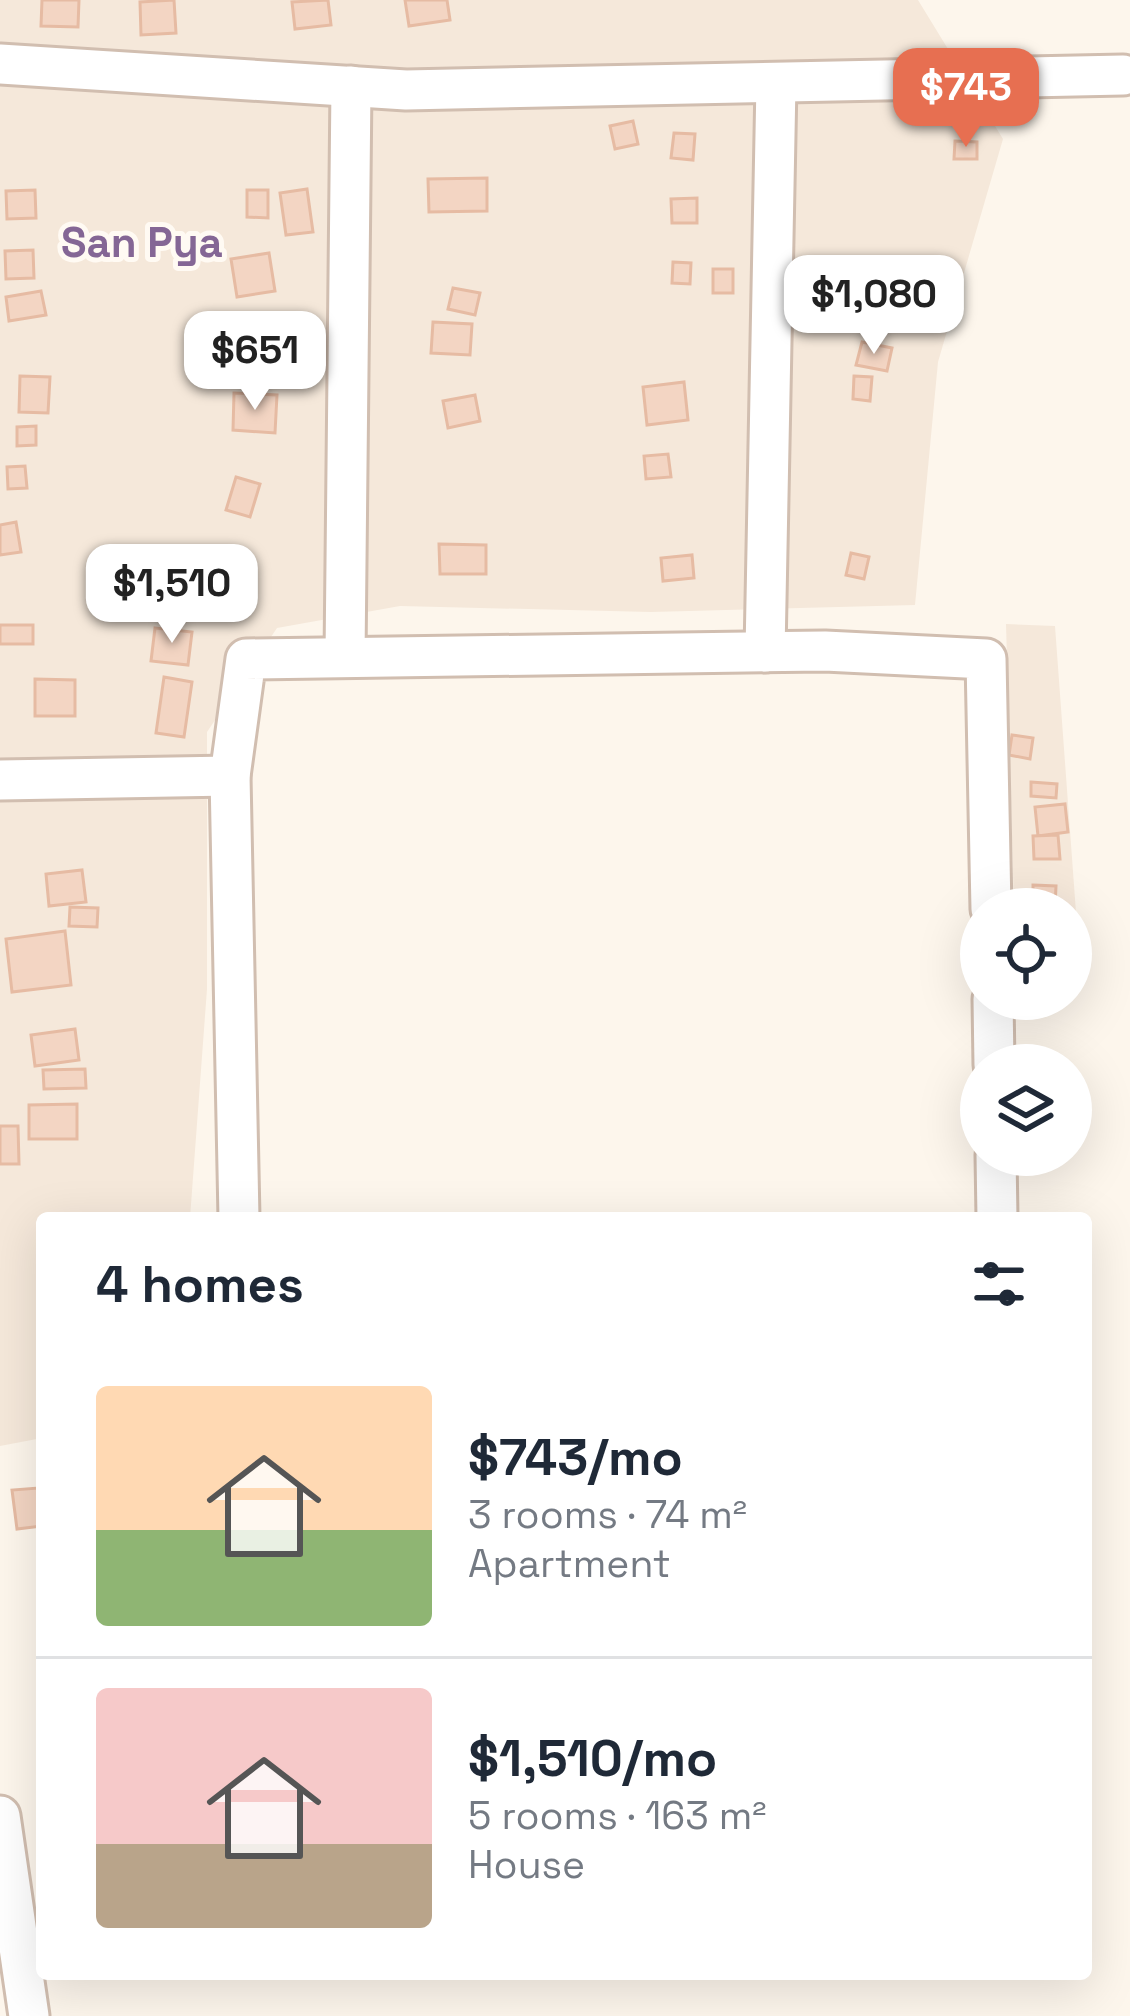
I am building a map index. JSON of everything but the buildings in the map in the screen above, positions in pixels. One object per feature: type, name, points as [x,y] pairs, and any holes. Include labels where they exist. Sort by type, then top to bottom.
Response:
[{"type":"street","points":[[0,64],[406,90],[1123,75]]},
{"type":"street","points":[[765,652],[776,82]]},
{"type":"street","points":[[345,657],[351,86]]},
{"type":"street","points":[[239,1212],[230,776],[245,659],[825,650],[986,658],[991,888]]},
{"type":"street","points":[[0,780],[230,776]]},
{"type":"street","points":[[996,1176],[997,1212]]},
{"type":"street","points":[[0,1816],[29,2016]]},
{"type":"shaded area","points":[[0,0],[918,0],[1003,139],[938,362],[915,605],[651,612],[400,606],[277,628],[207,732],[207,989],[190,1212],[36,1212],[36,1439],[0,1446]]},
{"type":"shaded area","points":[[1006,624],[1055,626],[1074,888],[1013,888]]},
{"type":"district","name":"San Pya","points":[[142,242]]}]
